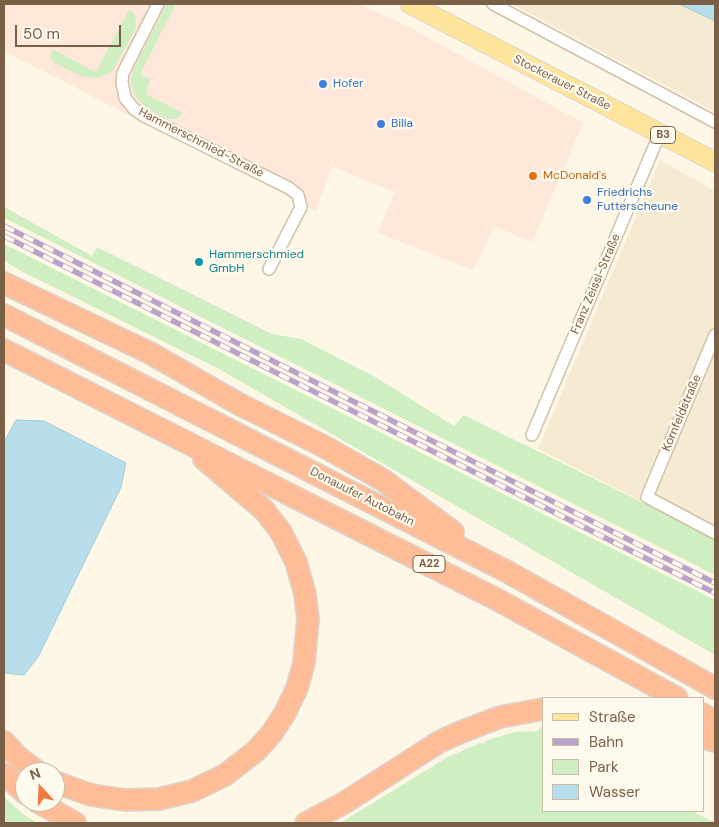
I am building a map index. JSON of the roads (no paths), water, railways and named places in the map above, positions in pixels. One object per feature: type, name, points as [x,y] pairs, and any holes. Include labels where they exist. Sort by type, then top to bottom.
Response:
[{"type":"highway","points":[[4,283],[150,353],[239,404],[325,447],[383,480],[506,571]]},
{"type":"highway","name":"Donauufer Autobahn","points":[[4,316],[506,571],[715,688]]},
{"type":"highway","name":"A22","points":[[4,350],[178,436],[496,599],[674,697]]},
{"type":"highway","points":[[65,786],[91,795],[125,800],[158,799],[192,791],[225,775],[256,751],[276,727],[297,688],[304,663],[308,619],[302,578],[288,545],[271,519],[253,499],[178,436]]},
{"type":"highway","points":[[306,823],[344,803],[439,742],[500,717],[542,709]]},
{"type":"highway","points":[[704,715],[715,721]]},
{"type":"highway","points":[[4,742],[24,762]]},
{"type":"highway","points":[[4,774],[15,783]]},
{"type":"highway","points":[[56,812],[75,823]]},
{"type":"main road","name":"Stockerauer Straße","points":[[410,4],[715,162]]},
{"type":"street","name":"Hammerschmied-Straße","points":[[158,4],[123,73],[122,82],[126,98],[134,109],[144,116],[289,188],[298,195],[301,207],[269,269]]},
{"type":"street","points":[[493,4],[715,122]]},
{"type":"street","name":"Franz Zeissl-Straße","points":[[532,435],[660,133]]},
{"type":"street","name":"Kornfeldstraße","points":[[715,335],[648,491],[647,498],[715,533]]},
{"type":"water","points":[[679,4],[715,4],[715,21]]},
{"type":"water","points":[[16,420],[44,421],[126,463],[121,487],[38,657],[24,675],[4,673],[4,442]]},
{"type":"railway","points":[[4,226],[715,583]]},
{"type":"railway","points":[[4,236],[715,593]]},
{"type":"place","name":"Hofer","points":[[323,84]]},
{"type":"place","name":"Billa","points":[[381,124]]},
{"type":"place","name":"McDonald's","points":[[533,176]]},
{"type":"place","name":"Friedrichs Futterscheune","points":[[587,200]]},
{"type":"place","name":"Hammerschmied GmbH","points":[[199,262]]}]
